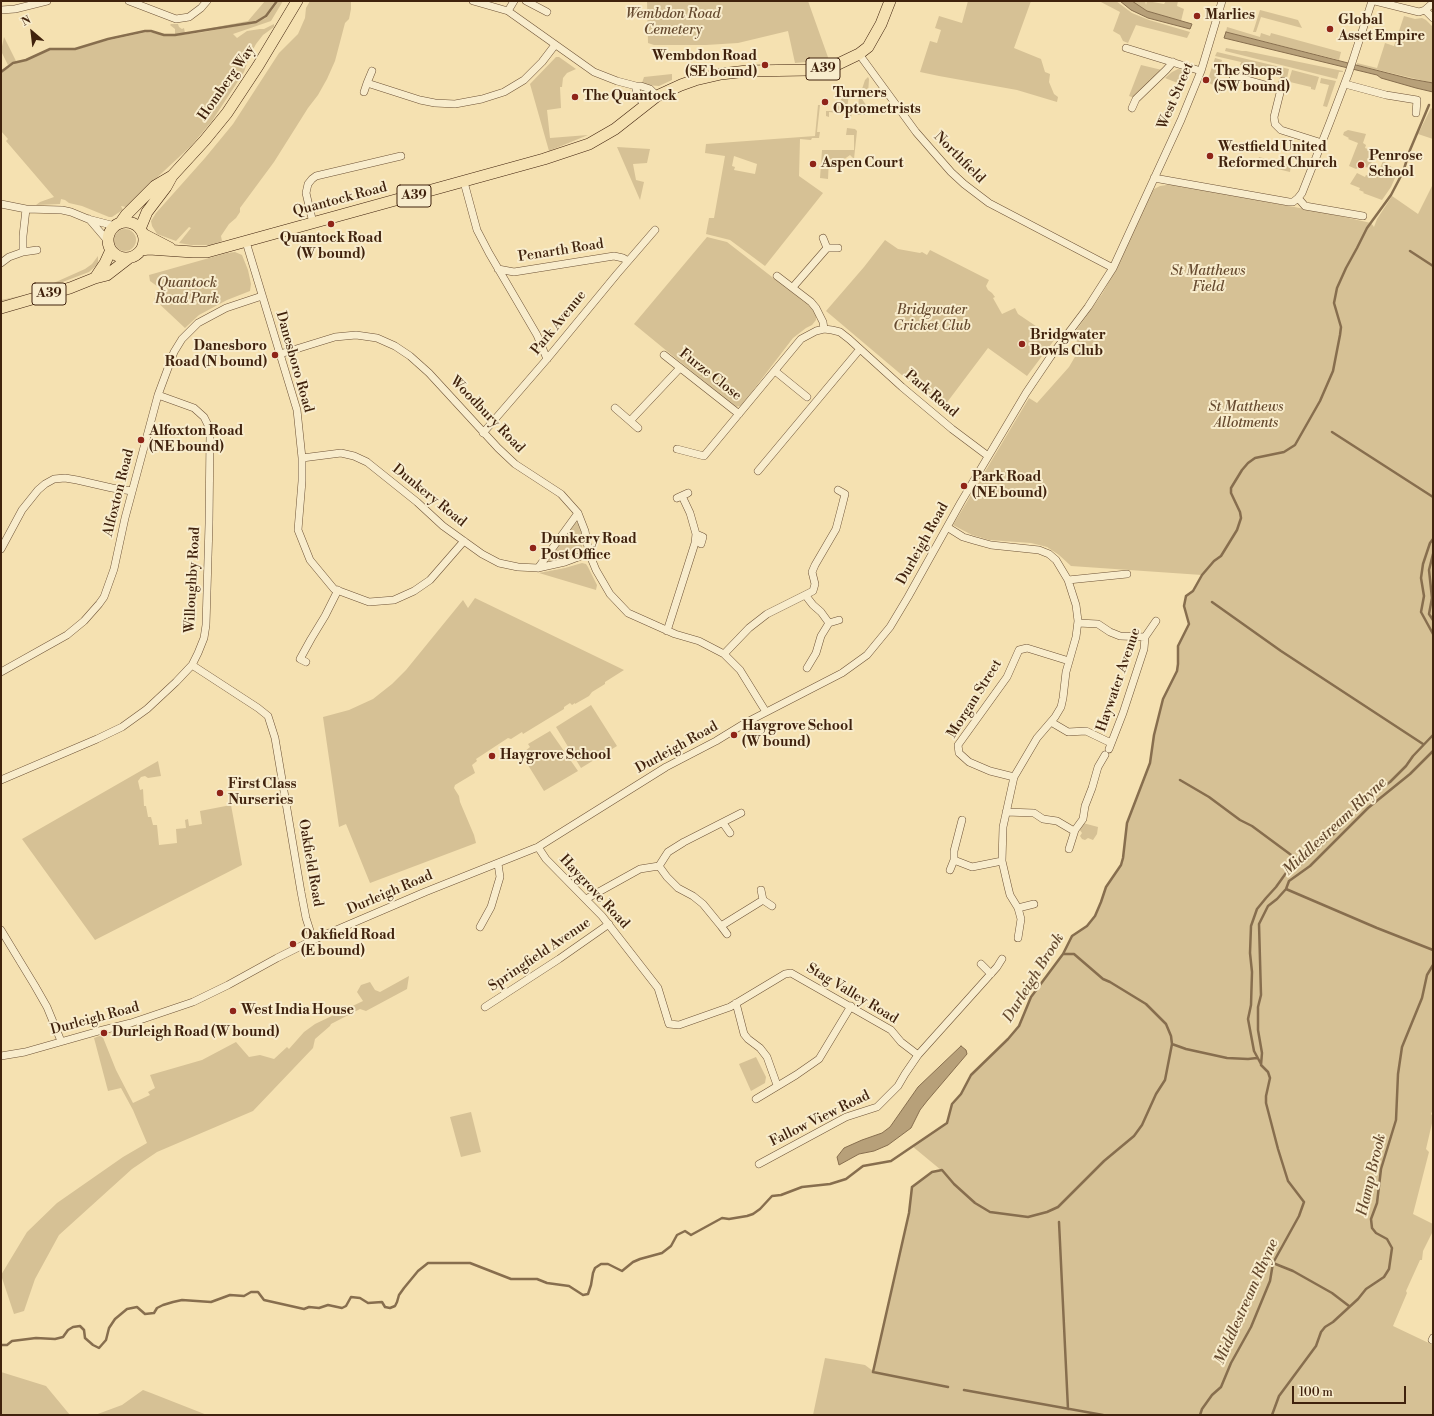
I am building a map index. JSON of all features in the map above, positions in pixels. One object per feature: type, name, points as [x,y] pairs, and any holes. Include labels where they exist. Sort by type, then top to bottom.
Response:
[{"type":"main road","name":"Homberg Way","points":[[142,231],[148,212],[172,176],[227,113],[297,1]]},
{"type":"main road","name":"A39","points":[[644,106],[657,96],[681,85],[708,77],[747,71],[824,69],[842,63],[868,47],[876,35],[890,1]]},
{"type":"main road","name":"Quantock Road","points":[[141,250],[149,249],[207,252],[464,182],[551,157],[589,144],[616,128],[644,106]]},
{"type":"main road","name":"Homberg Way","points":[[118,224],[155,186],[172,176]]},
{"type":"main road","name":"A39","points":[[118,224],[130,222],[142,231]]},
{"type":"main road","points":[[95,278],[105,264],[109,245],[108,232],[118,224]]},
{"type":"main road","name":"Quantock Road","points":[[142,231],[172,250]]},
{"type":"main road","points":[[141,250],[144,241],[142,231]]},
{"type":"main road","points":[[109,245],[115,255],[129,258]]},
{"type":"main road","name":"A39","points":[[1,308],[70,288],[112,272],[141,250]]},
{"type":"street","points":[[1,10],[15,10],[46,1]]},
{"type":"street","points":[[129,1],[176,19],[189,17],[201,8],[207,1]]},
{"type":"street","points":[[473,1],[508,11],[594,72],[617,81],[650,89],[657,96]]},
{"type":"street","points":[[508,11],[514,1]]},
{"type":"street","points":[[526,1],[547,12]]},
{"type":"street","name":"West Street","points":[[1146,198],[1201,71],[1222,1]]},
{"type":"street","points":[[1154,178],[1293,202],[1298,198],[1322,143],[1345,84],[1373,1],[1419,12],[1425,10],[1433,3]]},
{"type":"street","points":[[1425,10],[1433,18]]},
{"type":"street","points":[[367,83],[420,100],[435,103],[455,104],[468,102],[492,96],[515,86],[535,69],[555,45]]},
{"type":"street","points":[[1126,48],[1201,71]]},
{"type":"street","name":"Northfield","points":[[858,54],[916,132],[951,172],[964,184],[989,203],[1113,268]]},
{"type":"street","points":[[1132,108],[1136,99],[1173,62]]},
{"type":"street","points":[[364,92],[372,71]]},
{"type":"street","points":[[1233,76],[1280,89]]},
{"type":"street","points":[[1282,81],[1274,117],[1277,126],[1281,130],[1322,143]]},
{"type":"street","points":[[1345,84],[1386,95],[1417,100],[1416,113]]},
{"type":"street","points":[[636,86],[636,90],[644,106]]},
{"type":"street","points":[[313,223],[306,193],[308,184],[312,179],[316,176],[401,156]]},
{"type":"street","points":[[464,182],[477,230],[537,335],[547,359]]},
{"type":"street","name":"Durleigh Road","points":[[1,1056],[25,1052],[132,1023],[193,1002],[314,940],[425,892],[538,847],[666,767],[716,741],[766,712],[842,673],[867,655],[894,621],[988,456],[1026,393],[1051,356],[1088,307],[1113,268],[1146,198]]},
{"type":"street","points":[[1298,198],[1305,206],[1363,216]]},
{"type":"street","points":[[1,204],[26,209],[62,210],[78,214],[88,219],[118,224]]},
{"type":"street","points":[[23,252],[26,209]]},
{"type":"street","points":[[88,219],[109,245]]},
{"type":"street","name":"Park Avenue","points":[[484,433],[655,230]]},
{"type":"street","points":[[823,238],[827,248]]},
{"type":"street","name":"Danesboro Road","points":[[246,242],[296,410],[302,458],[302,481],[298,530],[310,560],[334,589],[369,602],[394,600],[414,591],[430,580],[464,541]]},
{"type":"street","points":[[792,287],[827,248],[838,248]]},
{"type":"street","points":[[1,262],[9,257],[23,252],[37,250]]},
{"type":"street","name":"Penarth Road","points":[[498,269],[514,272],[614,256],[628,261]]},
{"type":"street","points":[[777,276],[816,308],[824,330]]},
{"type":"street","name":"Alfoxton Road","points":[[1,672],[67,635],[84,621],[99,604],[104,596],[114,569],[125,518],[158,395],[174,352],[182,339],[198,323],[226,308],[262,296]]},
{"type":"street","name":"Park Road","points":[[824,330],[840,332],[952,429],[988,456]]},
{"type":"street","name":"Furze Close","points":[[676,449],[704,456],[801,339],[816,331],[824,330]]},
{"type":"street","name":"Woodbury Road","points":[[280,354],[335,337],[356,335],[378,338],[395,346],[410,356],[429,373],[484,433],[515,464],[561,494],[578,512],[596,570],[610,594],[628,613],[667,631],[699,641],[724,654],[740,670],[766,712]]},
{"type":"street","points":[[758,471],[860,349]]},
{"type":"street","name":"Furze Close","points":[[664,355],[739,414]]},
{"type":"street","points":[[630,421],[680,368]]},
{"type":"street","points":[[775,371],[795,392],[806,396]]},
{"type":"street","name":"Willoughby Road","points":[[1,780],[97,739],[122,726],[147,709],[176,682],[192,664],[198,653],[204,638],[206,625],[210,435],[208,425],[204,417],[194,408],[158,395]]},
{"type":"street","points":[[615,408],[638,428]]},
{"type":"street","name":"Dunkery Road","points":[[302,458],[341,453],[354,456],[367,462],[417,502],[443,526],[482,554],[499,563],[518,567],[538,568],[565,562],[590,553]]},
{"type":"street","points":[[1,549],[22,510],[38,490],[45,484],[54,480],[65,478],[132,491]]},
{"type":"street","points":[[724,654],[749,628],[767,614],[792,600],[806,596],[813,591],[815,584],[812,572],[836,529],[845,494],[838,490]]},
{"type":"street","points":[[667,631],[695,543],[696,534],[690,513],[682,496]]},
{"type":"street","points":[[538,568],[578,512]]},
{"type":"street","points":[[947,527],[963,536],[991,545],[1044,551],[1056,560],[1068,580],[1076,605],[1078,623],[1076,642],[1065,676],[1062,702],[1058,713],[1037,738],[1014,776],[1006,812],[1002,837],[1002,861],[1010,895],[1018,908],[1021,919],[1018,938]]},
{"type":"street","points":[[696,534],[702,537],[701,544]]},
{"type":"street","points":[[1068,580],[1127,574]]},
{"type":"street","points":[[306,662],[300,659],[338,590]]},
{"type":"street","points":[[806,596],[812,606],[821,612],[829,623]]},
{"type":"street","points":[[807,668],[816,653],[822,636],[829,623],[839,620]]},
{"type":"street","name":"Haywater Avenue","points":[[1069,849],[1074,832],[1083,819],[1085,806],[1098,767],[1108,749],[1123,713],[1144,649],[1144,637],[1156,621]]},
{"type":"street","points":[[1078,623],[1095,623],[1120,636],[1144,637]]},
{"type":"street","name":"Morgan Street","points":[[1014,776],[990,770],[969,762],[959,753],[958,745],[1007,677],[1019,650],[1027,648],[1069,661]]},
{"type":"street","name":"Oakfield Road","points":[[192,664],[268,716],[274,738],[306,918],[314,940]]},
{"type":"street","points":[[1051,722],[1068,732],[1086,730],[1108,749]]},
{"type":"street","points":[[1006,812],[1034,813],[1042,819],[1057,821],[1074,832]]},
{"type":"street","points":[[586,899],[640,869],[659,866],[668,852],[684,842],[741,813]]},
{"type":"street","points":[[950,870],[954,860],[954,851],[962,820]]},
{"type":"street","points":[[723,823],[730,833]]},
{"type":"street","name":"Haygrove Road","points":[[538,847],[546,859],[609,924],[658,988],[669,1024]]},
{"type":"street","points":[[954,860],[972,867],[1002,861]]},
{"type":"street","points":[[480,927],[491,906],[500,877],[500,869],[498,864]]},
{"type":"street","points":[[659,866],[678,888],[693,896],[703,904],[727,934]]},
{"type":"street","points":[[761,890],[763,900],[772,906]]},
{"type":"street","points":[[721,926],[763,900]]},
{"type":"street","points":[[1018,908],[1034,904]]},
{"type":"street","name":"Springfield Avenue","points":[[485,1007],[559,959],[609,924]]},
{"type":"street","points":[[1,930],[47,1008],[61,1041]]},
{"type":"street","points":[[918,1055],[991,974],[1002,959]]},
{"type":"street","points":[[981,964],[991,974]]},
{"type":"street","name":"Stag Valley Road","points":[[669,1024],[678,1024],[725,1009],[785,974],[791,973],[891,1030],[901,1042],[918,1055]]},
{"type":"street","points":[[736,1003],[744,1034],[760,1048],[767,1057],[777,1085]]},
{"type":"street","points":[[756,1099],[819,1059],[851,1006]]},
{"type":"street","name":"Fallow View Road","points":[[759,1164],[846,1118],[877,1107],[898,1086],[918,1055]]},
{"type":"green space","points":[[265,1],[275,1],[265,16],[255,21],[175,35],[175,29],[170,25],[178,24],[182,29],[184,28],[185,33],[248,21]]},
{"type":"green space","points":[[279,1],[283,1],[271,21],[233,34],[237,38],[247,31],[264,29],[274,24],[274,27],[263,35],[256,44],[244,72],[212,121],[191,146],[126,207],[121,206],[123,210],[112,217],[109,217],[61,199],[60,204],[36,205],[54,197],[6,141],[8,139],[1,131],[1,73],[17,62],[22,62],[53,49],[74,50],[105,41],[147,32],[173,36],[257,22],[266,18]]},
{"type":"green space","points":[[310,1],[351,1],[349,19],[345,23],[335,61],[318,95],[308,108],[274,162],[240,208],[240,212],[236,218],[229,224],[221,236],[222,241],[211,245],[191,245],[179,243],[191,228],[189,227],[176,241],[157,234],[151,221],[156,213],[233,124],[279,53],[298,34],[305,18],[306,8]]},
{"type":"green space","name":"Wembdon Road Cemetery","points":[[647,1],[808,1],[829,60],[795,63],[788,31],[738,43],[706,45],[654,45],[648,43]]},
{"type":"green space","points":[[968,1],[1031,1],[1014,48],[1041,59],[1045,72],[1050,74],[1049,82],[1054,94],[1058,97],[1057,102],[1017,90],[920,72],[930,41],[937,43],[941,30],[935,28],[939,16],[962,23]]},
{"type":"green space","points":[[1099,1],[1116,1],[1132,13],[1149,20],[1190,32],[1187,38],[1136,25],[1128,43],[1123,41],[1120,35],[1113,31],[1120,12]]},
{"type":"green space","points":[[1132,1],[1145,1],[1146,5],[1147,1],[1164,4],[1166,1],[1178,1],[1177,6],[1184,9],[1181,21],[1147,11]]},
{"type":"green space","points":[[1260,10],[1298,20],[1302,28],[1261,17],[1256,32],[1253,32]]},
{"type":"green space","points":[[1404,16],[1415,19],[1422,18],[1433,27],[1433,83],[1357,65],[1357,63],[1377,68],[1385,43],[1394,46]]},
{"type":"green space","points":[[1227,27],[1260,37],[1261,33],[1270,36],[1271,33],[1341,52],[1339,60],[1226,32]]},
{"type":"green space","points":[[4,37],[16,61],[8,65],[1,51]]},
{"type":"green space","points":[[1226,48],[1343,72],[1339,72],[1337,79],[1225,51]]},
{"type":"green space","points":[[1217,52],[1289,69],[1287,78],[1267,74],[1267,72],[1240,65],[1241,62],[1215,56]]},
{"type":"green space","points":[[556,57],[559,57],[576,69],[567,73],[563,78],[562,87],[560,87],[561,108],[547,110],[550,138],[588,135],[549,151],[530,84]]},
{"type":"green space","points":[[1215,58],[1222,60],[1215,86],[1207,82]]},
{"type":"green space","points":[[1141,65],[1162,70],[1136,95],[1132,97],[1129,96]]},
{"type":"green space","points":[[1178,69],[1182,70],[1185,77],[1180,84],[1165,78],[1172,72]]},
{"type":"green space","points":[[1292,70],[1319,77],[1315,90],[1311,89],[1311,87],[1290,82],[1287,93],[1285,93]]},
{"type":"green space","points":[[672,74],[672,80],[659,86],[646,85],[642,83],[644,77]]},
{"type":"green space","points":[[868,77],[868,94],[862,99],[866,105],[865,115],[857,115],[859,98],[865,80]]},
{"type":"green space","points":[[1321,78],[1336,81],[1327,107],[1323,106],[1329,85],[1320,83]]},
{"type":"green space","points":[[852,91],[855,94],[849,94],[847,109],[853,110],[851,117],[849,118],[849,114],[829,112],[829,117],[826,116],[826,111],[832,111],[832,105],[840,106],[842,93]]},
{"type":"green space","points":[[818,105],[820,105],[817,132],[820,132],[819,138],[812,138],[811,140],[800,139],[799,176],[823,193],[765,266],[730,240],[706,234],[709,218],[714,218],[725,156],[705,153],[706,144],[815,136]],"holes":[[[734,156],[757,164],[755,174],[734,170],[735,167],[732,166]]]},
{"type":"green space","points":[[1431,108],[1433,110],[1433,139],[1418,134]]},
{"type":"green space","points":[[847,128],[855,129],[857,131],[854,159],[850,155],[839,163],[832,163],[832,159],[829,159],[828,179],[820,178],[822,150],[854,150],[854,135],[846,135]]},
{"type":"green space","points":[[1348,130],[1366,134],[1363,143],[1366,145],[1365,148],[1379,153],[1377,158],[1374,157],[1369,168],[1361,166],[1356,169],[1349,166],[1358,143],[1343,135],[1344,132]]},
{"type":"green space","points":[[617,147],[650,149],[647,163],[633,164],[636,180],[644,182],[640,200]]},
{"type":"green space","points":[[1259,157],[1291,165],[1290,172],[1257,164]]},
{"type":"green space","points":[[1383,161],[1393,168],[1399,169],[1391,187],[1382,200],[1363,193],[1364,192],[1359,190],[1360,188],[1350,184],[1357,173],[1365,177],[1366,175],[1376,178]]},
{"type":"green space","points":[[1173,184],[1326,213],[1371,223],[1374,227],[1377,219],[1392,196],[1418,214],[1433,184],[1433,1109],[1431,1114],[1433,1119],[1426,1149],[1429,1152],[1413,1214],[1433,1224],[1433,1231],[1423,1251],[1422,1260],[1420,1260],[1406,1291],[1407,1293],[1393,1326],[1433,1345],[1433,1415],[813,1415],[825,1358],[865,1365],[873,1371],[909,1213],[912,1187],[932,1172],[941,1170],[912,1146],[947,1123],[952,1104],[961,1094],[971,1075],[1008,1039],[1019,1026],[1031,997],[1063,954],[1072,936],[1087,926],[1095,916],[1106,887],[1121,865],[1127,823],[1150,763],[1154,735],[1163,699],[1177,671],[1178,646],[1189,624],[1184,606],[1186,596],[1193,591],[1202,575],[1071,566],[1047,547],[1031,543],[989,540],[972,535],[953,525],[1029,398],[1037,403],[1069,367],[1076,355],[1079,343],[1075,340],[1073,335],[1102,294],[1115,271],[1151,193],[1154,189],[1160,186]]},
{"type":"green space","points":[[125,229],[133,232],[136,240],[133,248],[125,251],[117,248],[114,240],[117,232]]},
{"type":"green space","points":[[707,237],[727,242],[812,308],[816,314],[816,320],[812,325],[793,338],[741,406],[735,407],[634,324]]},
{"type":"green space","name":"Bridgwater Cricket Club","points":[[885,240],[898,249],[920,253],[922,252],[927,255],[930,250],[989,280],[986,286],[995,297],[993,298],[1002,314],[1015,308],[1018,314],[1055,339],[1027,376],[988,348],[942,409],[826,311]]},
{"type":"green space","name":"Quantock Road Park","points":[[235,252],[242,255],[248,270],[251,284],[250,291],[227,300],[199,315],[185,328],[154,299],[161,289],[150,281],[149,275]]},
{"type":"green space","points":[[98,256],[98,264],[89,272],[60,283],[51,290],[1,303],[1,300],[29,294],[85,269],[92,264]]},
{"type":"green space","points":[[576,522],[579,524],[582,533],[582,548],[569,557],[549,561],[554,550]]},
{"type":"green space","points":[[582,563],[586,564],[588,567],[597,585],[596,590],[539,573],[565,568]]},
{"type":"green space","name":"Haygrove School","points":[[475,598],[624,670],[605,682],[605,684],[592,692],[589,696],[575,704],[572,705],[570,703],[564,707],[564,709],[523,734],[522,732],[511,739],[508,738],[476,759],[477,761],[472,765],[475,773],[455,785],[454,788],[459,796],[476,843],[370,883],[346,824],[339,827],[323,717],[349,710],[373,699],[392,684],[406,670],[463,600],[468,608]]},
{"type":"green space","points":[[591,705],[617,746],[581,768],[556,727]]},
{"type":"green space","points":[[550,731],[578,771],[544,791],[523,757],[524,752],[530,747],[528,744]]},
{"type":"green space","points":[[158,761],[161,776],[148,778],[145,776],[141,777],[138,781],[140,790],[143,789],[144,806],[146,806],[148,817],[151,817],[153,825],[157,825],[159,845],[177,843],[176,829],[186,828],[185,820],[188,819],[189,826],[202,824],[200,811],[231,805],[242,865],[95,940],[22,839]]},
{"type":"green space","points":[[1083,823],[1098,827],[1097,834],[1093,840],[1088,838],[1085,840],[1080,836],[1082,833],[1079,829]]},
{"type":"green space","points":[[409,976],[407,989],[366,1011],[360,1009],[331,1024],[315,1039],[313,1048],[253,1111],[157,1152],[132,1169],[59,1235],[35,1279],[24,1311],[14,1314],[1,1275],[27,1232],[57,1203],[123,1157],[147,1143],[133,1110],[121,1088],[108,1091],[94,1038],[102,1035],[116,1070],[133,1103],[150,1095],[148,1092],[155,1088],[150,1075],[202,1060],[236,1042],[249,1057],[260,1055],[274,1059],[287,1047],[289,1049],[304,1032],[315,1024],[363,1001],[357,992],[361,985],[370,982],[375,990],[380,992]]},
{"type":"green space","points":[[756,1057],[766,1077],[765,1083],[751,1091],[739,1064]]},
{"type":"green space","points":[[471,1112],[481,1152],[461,1157],[450,1117]]},
{"type":"green space","points":[[1,1372],[46,1386],[70,1415],[1,1415]]},
{"type":"green space","points":[[143,1390],[207,1415],[95,1415],[122,1405]]},
{"type":"shaded area","points":[[1120,1],[1132,1],[1147,11],[1192,24],[1190,29],[1148,18],[1131,10]]},
{"type":"shaded area","points":[[1226,32],[1411,79],[1433,83],[1433,92],[1381,78],[1377,75],[1224,38]]},
{"type":"shaded area","points":[[961,1046],[966,1050],[967,1054],[920,1110],[911,1128],[888,1145],[874,1151],[859,1154],[839,1165],[837,1157],[844,1148],[882,1133],[890,1127],[918,1087]]},
{"type":"waterway","points":[[1,72],[13,63],[26,60],[50,49],[75,49],[108,39],[145,31],[151,31],[164,35],[175,35],[256,22],[266,16],[277,1]]},
{"type":"waterway","name":"Durleigh Brook","points":[[1,1345],[7,1345],[12,1341],[36,1338],[55,1339],[63,1337],[68,1330],[73,1327],[80,1326],[84,1330],[85,1338],[99,1348],[106,1340],[109,1328],[115,1319],[127,1309],[137,1307],[145,1314],[154,1313],[157,1308],[163,1305],[182,1300],[211,1302],[230,1295],[244,1296],[251,1292],[258,1292],[264,1300],[304,1309],[309,1307],[319,1308],[328,1305],[342,1308],[346,1306],[351,1297],[360,1298],[368,1303],[382,1302],[385,1307],[390,1308],[395,1306],[399,1295],[404,1288],[418,1271],[428,1263],[470,1263],[511,1279],[537,1279],[547,1283],[569,1286],[583,1295],[588,1294],[595,1268],[601,1264],[608,1264],[622,1271],[633,1262],[662,1253],[671,1246],[677,1235],[685,1231],[691,1235],[722,1218],[729,1219],[753,1214],[772,1196],[781,1195],[802,1187],[830,1184],[846,1179],[863,1166],[891,1161],[947,1123],[952,1104],[961,1094],[971,1075],[1008,1039],[1019,1026],[1031,997],[1063,954],[1072,936],[1087,926],[1095,916],[1106,887],[1121,865],[1127,823],[1150,763],[1154,735],[1163,699],[1177,671],[1178,646],[1189,624],[1184,606],[1186,596],[1193,591],[1202,575],[1214,561],[1221,556],[1237,530],[1241,518],[1240,512],[1231,493],[1231,488],[1242,470],[1255,458],[1284,452],[1295,445],[1320,401],[1333,371],[1340,335],[1341,327],[1334,303],[1337,288],[1367,228],[1391,195],[1403,172],[1410,150],[1429,105]]},
{"type":"waterway","points":[[1410,251],[1433,266]]},
{"type":"waterway","points":[[1332,432],[1433,497]]},
{"type":"waterway","points":[[1433,539],[1430,543],[1423,564],[1421,578],[1424,596],[1421,612],[1433,634]]},
{"type":"waterway","points":[[1433,554],[1429,570],[1432,598],[1429,614],[1433,620]]},
{"type":"waterway","points":[[1212,602],[1281,651],[1423,744]]},
{"type":"waterway","points":[[1261,1064],[1254,1051],[1248,1019],[1251,1005],[1251,926],[1257,909],[1286,873],[1297,868],[1341,827],[1348,815],[1390,782],[1433,735]]},
{"type":"waterway","name":"Middlestream Rhyne","points":[[1200,1415],[1202,1409],[1212,1395],[1221,1387],[1231,1363],[1251,1327],[1270,1281],[1273,1263],[1299,1216],[1304,1202],[1288,1181],[1266,1103],[1270,1078],[1268,1072],[1261,1065],[1262,1053],[1258,1030],[1258,1007],[1261,995],[1259,924],[1268,906],[1286,889],[1289,881],[1310,866],[1368,808],[1410,774],[1433,751]]},
{"type":"waterway","points":[[1180,780],[1209,797],[1240,820],[1252,826],[1302,863]]},
{"type":"waterway","points":[[1286,889],[1433,950]]},
{"type":"waterway","points":[[1063,954],[1074,954],[1103,979],[1146,1004],[1166,1024],[1171,1036],[1172,1044],[1186,1049],[1227,1058],[1257,1058]]},
{"type":"waterway","name":"Hamp Brook","points":[[1272,1415],[1279,1396],[1316,1346],[1321,1332],[1325,1327],[1333,1322],[1358,1299],[1366,1289],[1384,1277],[1389,1269],[1392,1248],[1387,1239],[1376,1233],[1372,1228],[1371,1219],[1377,1203],[1381,1169],[1396,1120],[1398,1074],[1402,1047],[1422,998],[1427,975],[1433,965]]},
{"type":"waterway","points":[[948,1387],[873,1372],[909,1213],[912,1187],[932,1172],[942,1170],[954,1184],[975,1203],[990,1212],[1028,1217],[1047,1212],[1058,1207],[1104,1161],[1134,1136],[1142,1125],[1156,1094],[1165,1080],[1172,1044]]},
{"type":"waterway","points":[[1059,1222],[1068,1409]]},
{"type":"waterway","points":[[1273,1263],[1293,1271],[1332,1293],[1349,1306]]},
{"type":"waterway","points":[[964,1390],[1103,1415]]},
{"type":"place","name":"Marlies","points":[[1197,16]]},
{"type":"place","name":"Global Asset Empire","points":[[1330,29]]},
{"type":"place","name":"Wembdon Road (SE bound)","points":[[765,65]]},
{"type":"place","name":"The Shops (SW bound)","points":[[1206,80]]},
{"type":"place","name":"The Quantock","points":[[575,97]]},
{"type":"place","name":"Turners Optometrists","points":[[825,102]]},
{"type":"place","name":"Westfield United Reformed Church","points":[[1210,156]]},
{"type":"place","name":"Aspen Court","points":[[813,164]]},
{"type":"place","name":"Penrose School","points":[[1361,165]]},
{"type":"place","name":"Quantock Road (W bound)","points":[[331,224]]},
{"type":"place","name":"Bridgwater Bowls Club","points":[[1022,344]]},
{"type":"place","name":"Danesboro Road (N bound)","points":[[275,355]]},
{"type":"place","name":"Alfoxton Road (NE bound)","points":[[141,440]]},
{"type":"place","name":"Park Road (NE bound)","points":[[964,486]]},
{"type":"place","name":"Dunkery Road Post Office","points":[[533,548]]},
{"type":"place","name":"Haygrove School (W bound)","points":[[734,735]]},
{"type":"place","name":"Haygrove School","points":[[492,756]]},
{"type":"place","name":"First Class Nurseries","points":[[220,793]]},
{"type":"place","name":"Oakfield Road (E bound)","points":[[293,944]]},
{"type":"place","name":"West India House","points":[[233,1011]]},
{"type":"place","name":"Durleigh Road (W bound)","points":[[104,1033]]},
{"type":"park label","name":"St Matthews Field","points":[[1208,280]]},
{"type":"park label","name":"St Matthews Allotments","points":[[1246,416]]}]
